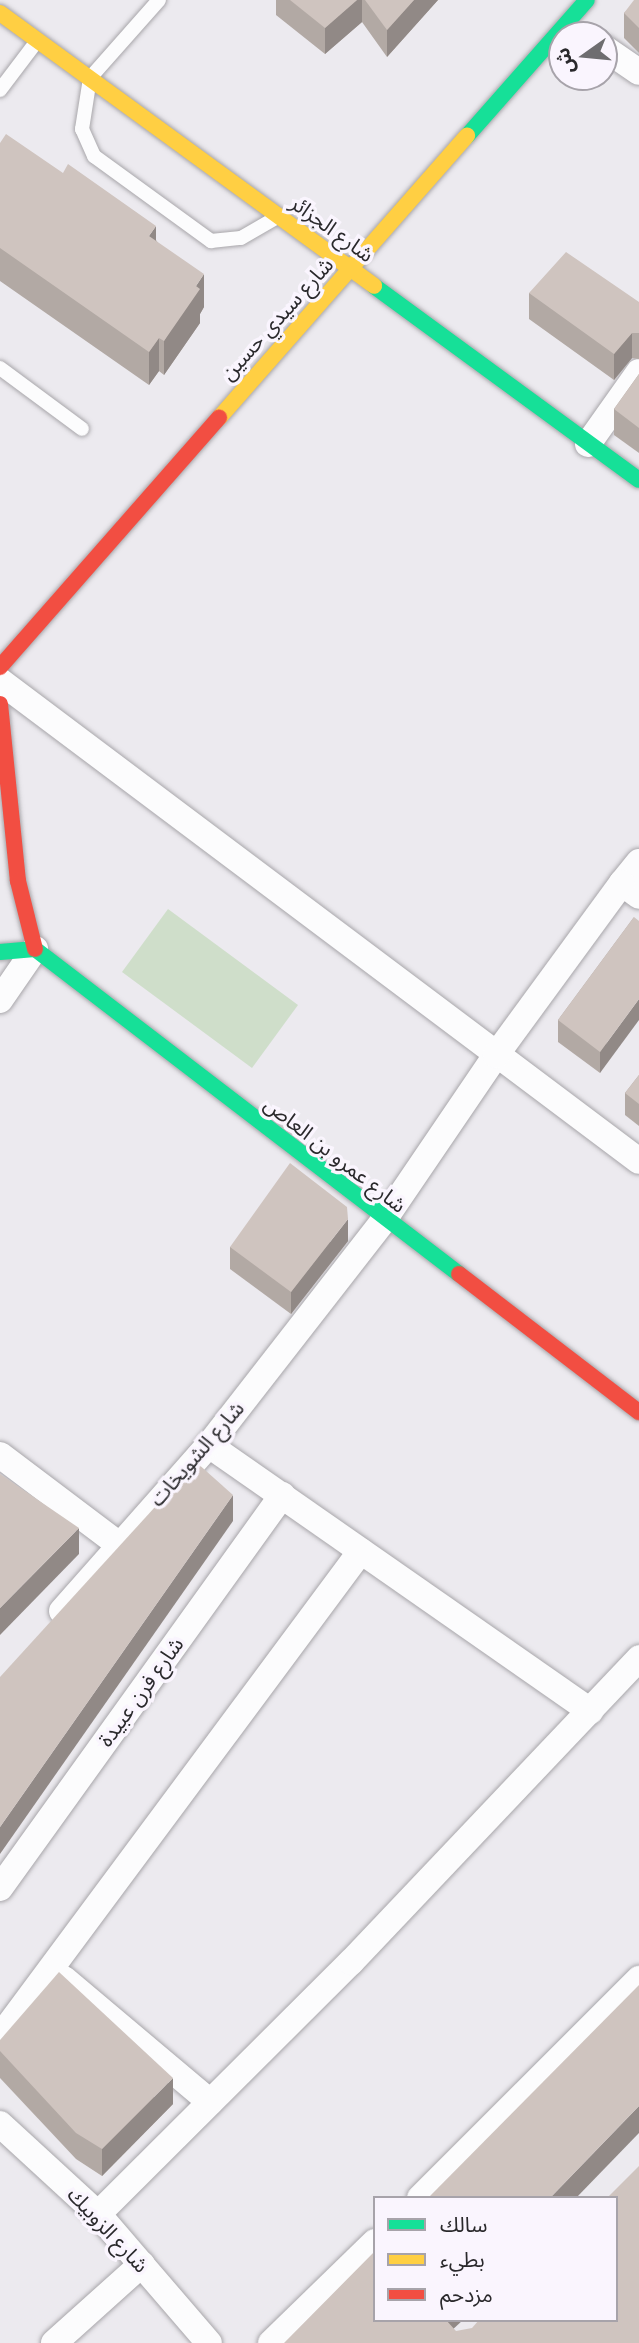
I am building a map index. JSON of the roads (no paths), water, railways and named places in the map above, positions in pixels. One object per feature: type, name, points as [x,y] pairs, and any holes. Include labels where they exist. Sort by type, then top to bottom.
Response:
[{"type":"main road","name":"شارع سيدي حسين","points":[[579,21],[587,0]]},
{"type":"main road","name":"شارع الجزائر","points":[[0,13],[639,480]]},
{"type":"main road","name":"شارع سيدي حسين","points":[[0,667],[350,269],[548,59]]},
{"type":"main road","points":[[0,704],[18,881],[35,949],[0,952]]},
{"type":"main road","name":"شارع عمرو بن العاص","points":[[35,949],[384,1220],[639,1412]]},
{"type":"street","points":[[618,58],[639,72]]},
{"type":"street","points":[[588,444],[639,372]]},
{"type":"street","points":[[0,681],[639,1161]]},
{"type":"street","name":"شارع الشويخات","points":[[47,1629],[118,1544],[209,1445],[384,1220],[496,1055],[630,890],[639,862]]},
{"type":"street","points":[[0,1000],[35,949]]},
{"type":"street","points":[[209,1445],[590,1711]]},
{"type":"street","points":[[0,1454],[118,1544]]},
{"type":"street","name":"شارع فرن عبيدة","points":[[0,1888],[282,1495]]},
{"type":"street","points":[[0,2037],[361,1551]]},
{"type":"street","points":[[98,2214],[210,2102],[639,1658]]},
{"type":"street","points":[[52,1968],[210,2102]]},
{"type":"street","points":[[422,2196],[639,1979]]},
{"type":"street","name":"شارع الزوبيك","points":[[0,2124],[98,2214],[209,2343]]},
{"type":"street","points":[[271,2343],[373,2244]]},
{"type":"street","points":[[54,2343],[142,2264]]},
{"type":"lane","points":[[159,0],[90,78],[82,129],[94,156],[211,241],[241,237],[278,216]]},
{"type":"lane","points":[[0,90],[38,39]]},
{"type":"lane","points":[[0,368],[82,429]]}]
